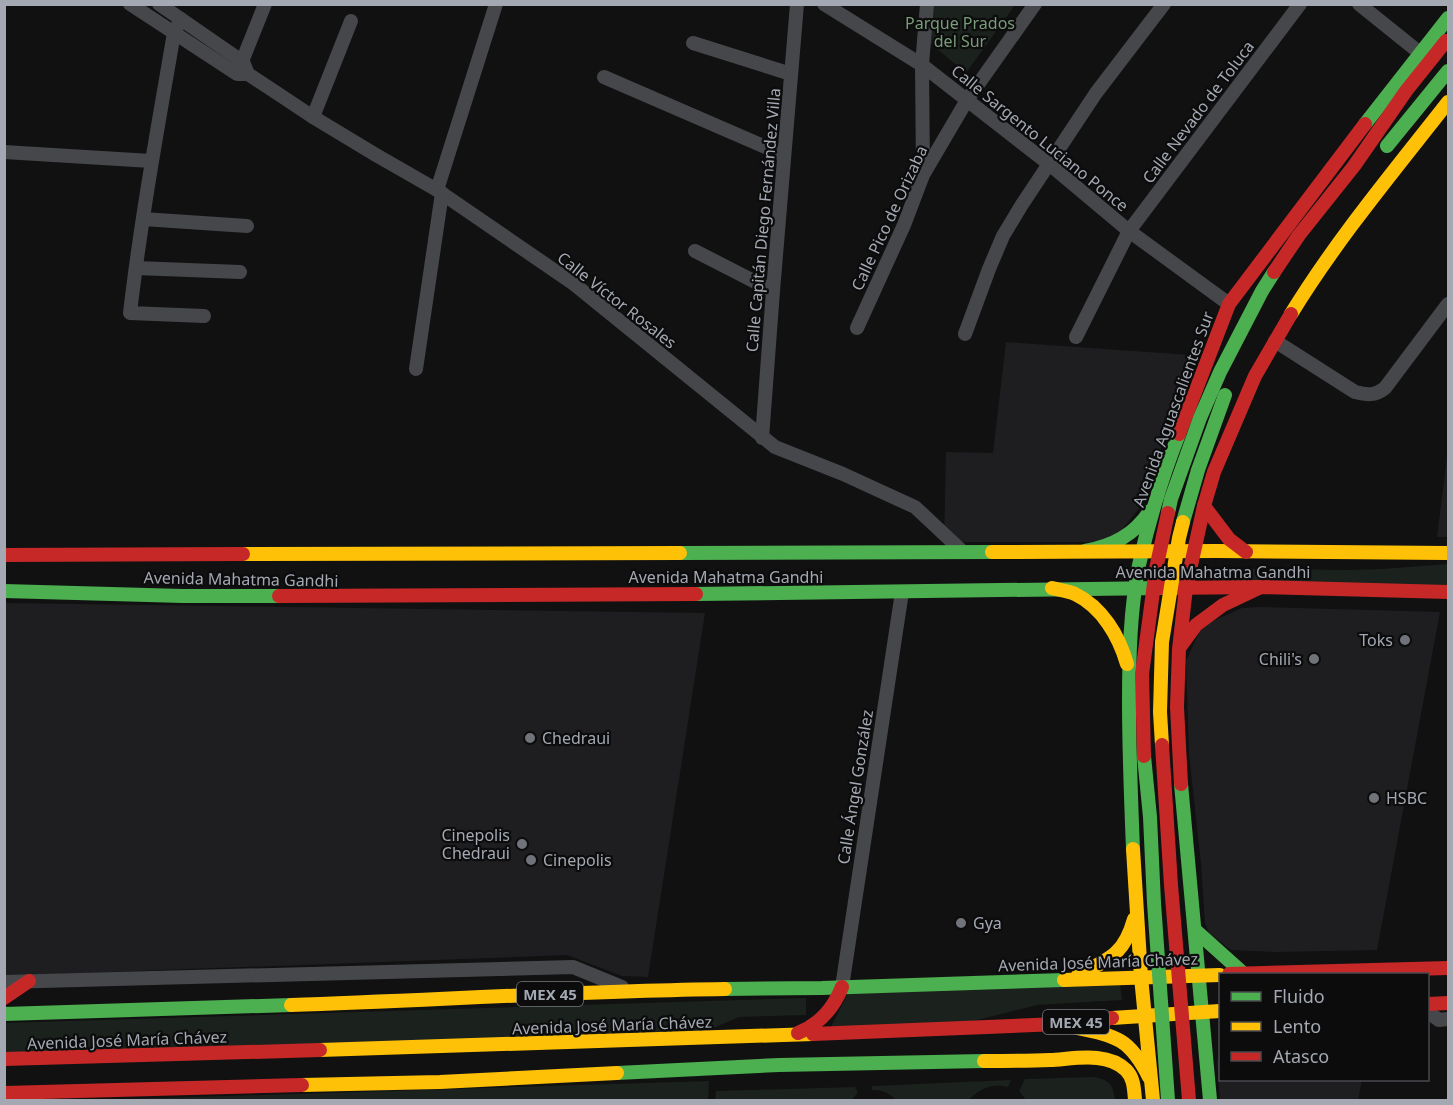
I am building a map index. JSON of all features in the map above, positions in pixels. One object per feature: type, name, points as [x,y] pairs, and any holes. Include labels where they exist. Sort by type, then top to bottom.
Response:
[{"type":"main road","name":"Avenida Aguascalientes Sur","points":[[1153,1095],[1141,977],[1129,772],[1129,671],[1132,623],[1142,551],[1151,515],[1158,490],[1229,304],[1390,90],[1449,18]]},
{"type":"main road","name":"Avenida Aguascalientes Sur","points":[[1168,1101],[1144,753],[1142,674],[1156,569],[1171,499],[1200,418],[1220,372],[1262,291],[1299,235],[1354,166],[1406,91],[1449,38]]},
{"type":"main road","points":[[1384,150],[1449,71]]},
{"type":"main road","points":[[1210,1101],[1180,769],[1177,706],[1179,649],[1186,588],[1204,506],[1214,472],[1250,386],[1275,340],[1338,243],[1449,102]]},
{"type":"main road","points":[[1353,188],[1369,168]]},
{"type":"main road","points":[[1236,370],[1260,324]]},
{"type":"main road","points":[[1189,1101],[1162,751],[1160,712],[1162,642],[1181,529],[1198,470],[1228,388]]},
{"type":"main road","points":[[1085,551],[1109,546],[1131,533],[1148,514],[1158,490]]},
{"type":"main road","points":[[1204,506],[1229,539],[1246,552]]},
{"type":"main road","points":[[1151,515],[1159,531],[1173,537],[1192,533],[1199,528]]},
{"type":"main road","name":"Avenida Mahatma Gandhi","points":[[4,555],[962,551],[1449,553]]},
{"type":"main road","points":[[1179,649],[1196,625],[1223,605],[1261,587]]},
{"type":"main road","name":"Avenida Mahatma Gandhi","points":[[4,591],[183,597],[1261,587],[1449,592]]},
{"type":"main road","points":[[1052,588],[1075,594],[1095,609],[1120,643],[1129,671]]},
{"type":"main road","points":[[1129,704],[1135,692],[1140,688],[1153,685],[1169,691],[1177,706]]},
{"type":"main road","points":[[1069,979],[1108,960],[1121,949],[1131,935],[1137,906]]},
{"type":"main road","points":[[1195,930],[1243,973]]},
{"type":"main road","points":[[1278,973],[1449,968]]},
{"type":"main road","name":"Avenida José María Chávez","points":[[4,1014],[407,1001],[629,990],[842,987],[1219,975]]},
{"type":"main road","points":[[4,998],[29,981]]},
{"type":"main road","points":[[794,1035],[821,1020],[834,1005],[842,987]]},
{"type":"main road","points":[[1429,1004],[1449,1003]]},
{"type":"main road","name":"Avenida José María Chávez","points":[[4,1093],[440,1082],[712,1054],[777,1051],[794,1035],[1058,1024],[1219,1011]]},
{"type":"main road","points":[[1058,1024],[1113,1036],[1122,1041],[1142,1062],[1153,1095]]},
{"type":"main road","points":[[1206,1061],[1217,1045]]},
{"type":"main road","name":"Avenida José María Chávez","points":[[4,1059],[712,1054],[777,1051],[1099,1058],[1123,1067],[1133,1082],[1134,1097]]},
{"type":"street","name":"Calle Víctor Rosales","points":[[130,4],[174,33],[243,70]]},
{"type":"street","name":"Calle Víctor Rosales","points":[[159,4],[243,70],[313,117],[440,191],[574,284],[775,447],[843,474],[915,507],[962,551]]},
{"type":"street","points":[[243,70],[265,4]]},
{"type":"street","points":[[416,369],[440,191],[496,4]]},
{"type":"street","name":"Calle Capitán Diego Fernández Villa","points":[[762,438],[797,4]]},
{"type":"street","name":"Calle Sargento Luciano Ponce","points":[[824,4],[922,65],[1049,164],[1129,231],[1229,304]]},
{"type":"street","points":[[923,175],[922,65],[927,4]]},
{"type":"street","name":"Calle Pico de Orizaba","points":[[857,328],[904,225],[923,175],[967,100],[1035,4]]},
{"type":"street","points":[[965,334],[1003,236],[1021,206],[1096,93],[1164,4]]},
{"type":"street","name":"Calle Nevado de Toluca","points":[[1076,337],[1129,231],[1300,4]]},
{"type":"street","points":[[1359,4],[1420,53]]},
{"type":"street","points":[[181,19],[174,33],[151,161],[130,313],[204,316]]},
{"type":"street","points":[[313,117],[351,21]]},
{"type":"street","points":[[693,43],[791,74]]},
{"type":"street","points":[[604,77],[784,155]]},
{"type":"street","points":[[4,152],[151,161]]},
{"type":"street","points":[[143,219],[247,226]]},
{"type":"street","points":[[695,251],[773,291]]},
{"type":"street","points":[[135,268],[240,272]]},
{"type":"street","points":[[1275,340],[1355,392],[1368,395],[1378,393],[1385,388],[1449,304]]},
{"type":"street","name":"Calle Ángel González","points":[[842,987],[902,592]]},
{"type":"street","points":[[4,982],[573,967],[629,990]]},
{"type":"street","points":[[1429,1013],[1439,1020],[1449,1019]]},
{"type":"shaded area","points":[[1006,342],[1190,355],[1145,499],[1114,539],[1090,542],[944,542],[946,452],[993,453]]},
{"type":"shaded area","points":[[1448,449],[1448,537],[1437,537]]},
{"type":"shaded area","name":"Chedraui","points":[[4,603],[705,613],[648,977],[622,976],[567,955],[5,976]]},
{"type":"shaded area","points":[[1242,608],[1440,612],[1377,950],[1275,952],[1231,950],[1209,933],[1205,923],[1189,754],[1186,661],[1202,626]]},
{"type":"shaded area","points":[[1219,1059],[1219,1081],[1362,1081],[1358,1100],[1220,1100],[1217,1061]]},
{"type":"green space","name":"Parque Prados del Sur","points":[[933,5],[1015,5],[966,73],[930,43]]},
{"type":"green space","points":[[1448,564],[1448,587],[1199,580],[1199,572],[1207,568],[1348,570]]},
{"type":"green space","points":[[1120,984],[1122,1000],[1037,1005],[953,1026],[829,1031],[849,991]]},
{"type":"green space","points":[[806,998],[806,1015],[739,1017],[697,1035],[5,1058],[4,1023]]},
{"type":"green space","points":[[1094,1077],[1110,1084],[1115,1100],[1026,1100],[1019,1091],[1025,1079]]},
{"type":"green space","points":[[1011,1080],[1008,1087],[987,1087],[977,1092],[969,1100],[895,1099],[885,1092],[872,1090],[872,1086]]},
{"type":"green space","points":[[709,1081],[708,1100],[98,1100]]},
{"type":"green space","points":[[855,1087],[858,1092],[852,1100],[715,1100],[716,1091]]},
{"type":"traffic: fast","points":[[1365,124],[1448,18]]},
{"type":"traffic: fast","points":[[1387,146],[1448,71]]},
{"type":"traffic: fast","points":[[1168,513],[1200,418],[1220,372],[1274,272]]},
{"type":"traffic: fast","points":[[1183,522],[1198,470],[1225,395]]},
{"type":"traffic: fast","points":[[1133,849],[1129,702],[1132,616],[1139,565],[1152,515],[1179,434]]},
{"type":"traffic: fast","points":[[1085,551],[1105,546],[1122,538],[1137,527],[1150,511]]},
{"type":"traffic: fast","points":[[680,553],[992,552]]},
{"type":"traffic: fast","points":[[696,594],[1162,588]]},
{"type":"traffic: fast","points":[[4,591],[279,596]]},
{"type":"traffic: fast","points":[[1144,756],[1168,1100]]},
{"type":"traffic: fast","points":[[1181,784],[1210,1100]]},
{"type":"traffic: fast","points":[[1195,930],[1243,973]]},
{"type":"traffic: fast","points":[[725,989],[1064,980]]},
{"type":"traffic: fast","points":[[4,1014],[291,1005]]},
{"type":"traffic: fast","points":[[617,1073],[779,1065],[984,1061]]},
{"type":"traffic: slow","points":[[1291,314],[1347,232],[1448,102]]},
{"type":"traffic: slow","points":[[1162,745],[1160,712],[1162,642],[1183,522]]},
{"type":"traffic: slow","points":[[992,552],[1448,553]]},
{"type":"traffic: slow","points":[[243,554],[680,553]]},
{"type":"traffic: slow","points":[[1052,588],[1075,594],[1101,614],[1114,633],[1127,664]]},
{"type":"traffic: slow","points":[[1133,849],[1141,977],[1153,1100]]},
{"type":"traffic: slow","points":[[1078,975],[1114,954],[1125,941],[1134,919]]},
{"type":"traffic: slow","points":[[1064,980],[1219,975]]},
{"type":"traffic: slow","points":[[291,1005],[725,989]]},
{"type":"traffic: slow","points":[[1112,1018],[1219,1011]]},
{"type":"traffic: slow","points":[[1077,1028],[1121,1041],[1135,1054],[1149,1077]]},
{"type":"traffic: slow","points":[[320,1050],[813,1034]]},
{"type":"traffic: slow","points":[[984,1061],[1090,1057],[1109,1060],[1129,1073],[1135,1100]]},
{"type":"traffic: slow","points":[[302,1085],[440,1082],[617,1073]]},
{"type":"traffic: jam","points":[[1274,272],[1299,235],[1354,166],[1406,91],[1446,41]]},
{"type":"traffic: jam","points":[[1179,434],[1229,304],[1365,124]]},
{"type":"traffic: jam","points":[[1181,784],[1177,707],[1179,649],[1186,588],[1204,506],[1214,472],[1255,376],[1291,314]]},
{"type":"traffic: jam","points":[[1204,506],[1229,539],[1246,552]]},
{"type":"traffic: jam","points":[[1144,756],[1142,674],[1156,569],[1168,513]]},
{"type":"traffic: jam","points":[[4,555],[243,554]]},
{"type":"traffic: jam","points":[[1162,588],[1261,587],[1448,592]]},
{"type":"traffic: jam","points":[[1180,647],[1196,625],[1223,605],[1261,587]]},
{"type":"traffic: jam","points":[[279,596],[696,594]]},
{"type":"traffic: jam","points":[[1162,745],[1189,1100]]},
{"type":"traffic: jam","points":[[1266,973],[1448,968]]},
{"type":"traffic: jam","points":[[4,998],[29,981]]},
{"type":"traffic: jam","points":[[798,1033],[825,1015],[842,987]]},
{"type":"traffic: jam","points":[[1429,1004],[1448,1003]]},
{"type":"traffic: jam","points":[[813,1034],[1058,1024],[1112,1018]]},
{"type":"traffic: jam","points":[[4,1059],[320,1050]]},
{"type":"traffic: jam","points":[[4,1093],[302,1085]]},
{"type":"place","name":"Toks","points":[[1405,640]]},
{"type":"place","name":"Chili's","points":[[1314,659]]},
{"type":"place","name":"Chedraui","points":[[530,738]]},
{"type":"place","name":"HSBC","points":[[1374,798]]},
{"type":"place","name":"Cinepolis Chedraui","points":[[522,844]]},
{"type":"place","name":"Cinepolis","points":[[531,860]]},
{"type":"place","name":"Gya","points":[[961,923]]}]
